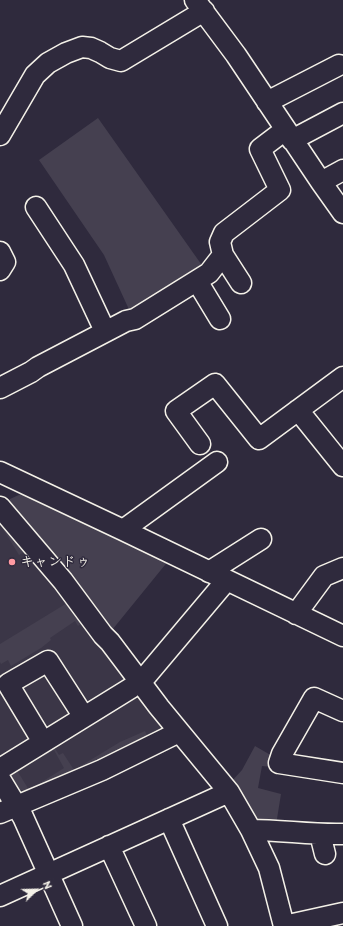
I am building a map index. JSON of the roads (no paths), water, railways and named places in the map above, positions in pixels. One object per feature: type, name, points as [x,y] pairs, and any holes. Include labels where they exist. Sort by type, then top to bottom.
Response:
[{"type":"street","points":[[0,134],[35,75],[48,63],[66,53],[82,47],[91,48],[110,58],[120,61],[199,6],[236,56],[343,213]]},
{"type":"street","points":[[267,102],[339,65]]},
{"type":"street","points":[[241,283],[223,255],[220,242],[224,233],[280,190],[260,150],[289,135],[343,113]]},
{"type":"street","points":[[321,182],[343,170]]},
{"type":"street","points":[[36,207],[74,265],[105,331]]},
{"type":"street","points":[[0,252],[5,262],[0,270]]},
{"type":"street","points":[[0,388],[105,331],[126,321],[136,319],[209,274],[223,255]]},
{"type":"street","points":[[197,281],[220,319]]},
{"type":"street","points":[[200,444],[176,411],[215,384],[259,439],[343,377]]},
{"type":"street","points":[[298,410],[343,466]]},
{"type":"street","points":[[123,530],[217,462]]},
{"type":"street","points":[[4,481],[123,530],[343,636]]},
{"type":"street","points":[[0,507],[64,581],[103,635],[110,642],[136,685],[159,707],[229,792],[251,830],[269,868],[284,926],[343,913]]},
{"type":"street","points":[[0,769],[136,685],[218,576],[261,539]]},
{"type":"street","points":[[296,614],[324,576],[343,568]]},
{"type":"street","points":[[43,742],[8,684],[48,661],[84,717]]},
{"type":"street","points":[[343,711],[314,698],[282,754],[279,762],[343,773]]},
{"type":"street","points":[[8,809],[102,770],[179,732]]},
{"type":"street","points":[[0,779],[8,809],[23,818],[72,926]]},
{"type":"street","points":[[0,896],[229,792]]},
{"type":"street","points":[[169,819],[217,926]]},
{"type":"street","points":[[251,830],[343,834]]},
{"type":"street","points":[[320,834],[325,854]]},
{"type":"street","points":[[109,846],[146,926]]},
{"type":"place","name":"キャンドゥ","points":[[12,562]]}]
